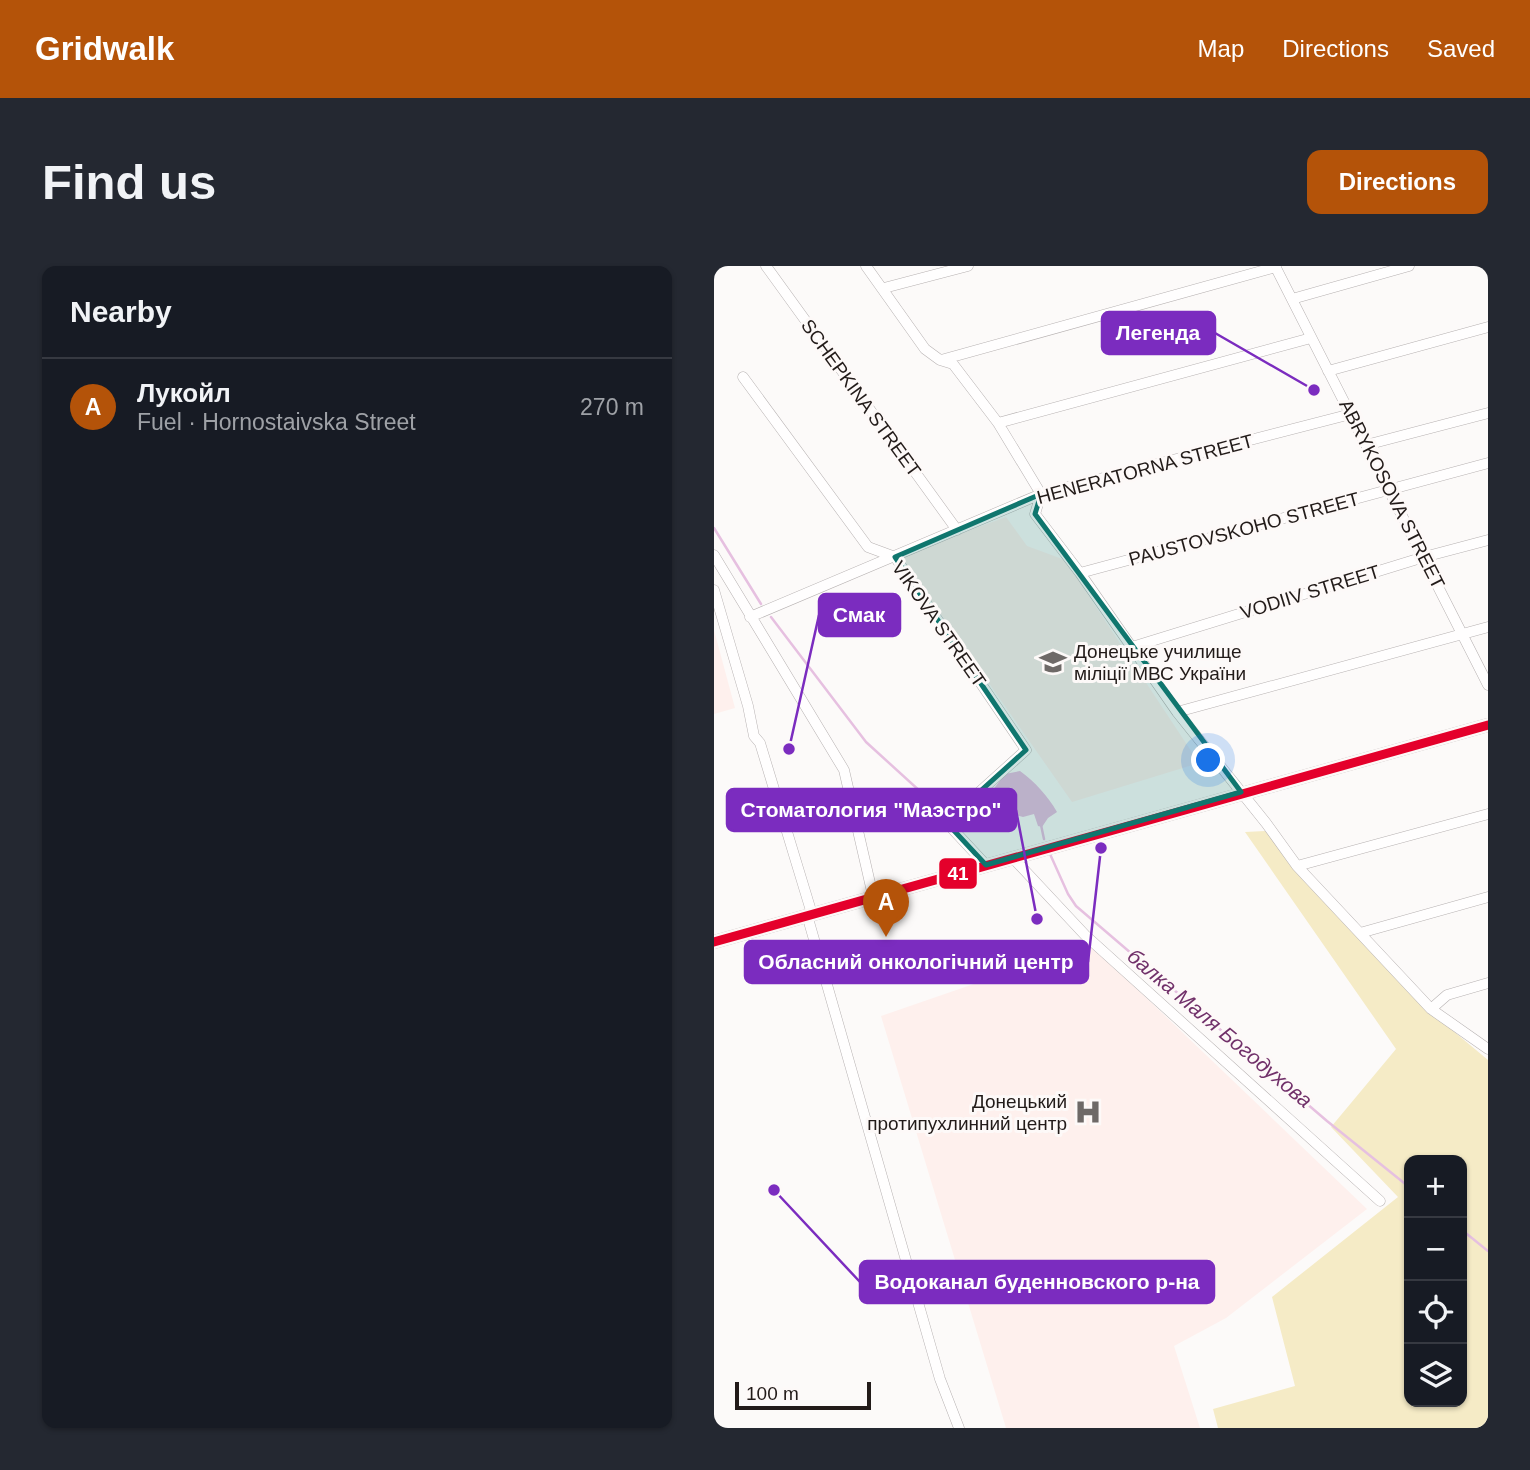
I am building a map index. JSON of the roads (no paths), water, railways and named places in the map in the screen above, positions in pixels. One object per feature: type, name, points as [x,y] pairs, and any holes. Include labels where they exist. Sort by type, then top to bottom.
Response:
[{"type":"main road","points":[[714,942],[1488,724]]},
{"type":"street","name":"SCHEPKINA STREET","points":[[766,266],[957,530]]},
{"type":"street","points":[[866,266],[925,349],[940,360],[953,364],[998,423],[1041,494],[1035,514],[1080,573],[1177,712],[1297,866],[1431,1009],[1488,1049]]},
{"type":"street","points":[[884,288],[968,266]]},
{"type":"street","points":[[940,360],[1275,266]]},
{"type":"street","name":"ABRYKOSOVA STREET","points":[[1275,266],[1488,685]]},
{"type":"street","points":[[1292,299],[1409,266]]},
{"type":"street","points":[[1328,372],[1488,327]]},
{"type":"street","points":[[998,423],[1311,338]]},
{"type":"street","name":"VIKOVA STREET","points":[[743,377],[869,547],[895,556],[1026,750],[946,822],[986,865]]},
{"type":"street","points":[[1366,445],[1488,413]]},
{"type":"street","name":"HENERATORNA STREET","points":[[750,617],[1041,494],[1351,414]]},
{"type":"street","name":"PAUSTOVSKOHO STREET","points":[[1080,573],[1488,463]]},
{"type":"street","name":"VODIIV STREET","points":[[1132,647],[1424,557],[1488,540]]},
{"type":"street","points":[[714,555],[844,770],[873,896]]},
{"type":"street","points":[[714,590],[748,706],[754,736],[760,743],[809,914],[940,1379],[959,1428]]},
{"type":"street","points":[[1177,712],[1488,627]]},
{"type":"street","points":[[1297,866],[1488,814]]},
{"type":"street","points":[[1013,858],[1085,935],[1380,1201]]},
{"type":"street","points":[[1360,933],[1488,897]]},
{"type":"street","points":[[1431,1009],[1447,995],[1488,983]]},
{"type":"waterway","name":"балка Маля Богодухова","points":[[714,528],[761,604]]},
{"type":"waterway","name":"балка Маля Богодухова","points":[[771,617],[866,742],[944,813]]},
{"type":"waterway","name":"балка Маля Богодухова","points":[[956,823],[1004,803]]},
{"type":"waterway","name":"балка Маля Богодухова","points":[[1041,825],[1044,839]]},
{"type":"waterway","name":"балка Маля Богодухова","points":[[1050,854],[1076,906],[1327,1121],[1404,1183]]},
{"type":"waterway","name":"балка Маля Богодухова","points":[[1467,1234],[1488,1251]]},
{"type":"place","name":"Легенда","points":[[1314,390]]},
{"type":"place","name":"Донецьке училище міліції МВС України","points":[[1053,662]]},
{"type":"place","name":"Смак","points":[[789,749]]},
{"type":"place","name":"Обласний онкологічний центр","points":[[1101,848]]},
{"type":"place","name":"Стоматология \"Маэстро\"","points":[[1037,919]]},
{"type":"place","name":"Лукойл","points":[[886,937]]},
{"type":"place","name":"Донецький протипухлинний центр","points":[[1088,1112]]},
{"type":"place","name":"Водоканал буденновского р-на","points":[[774,1190]]}]
